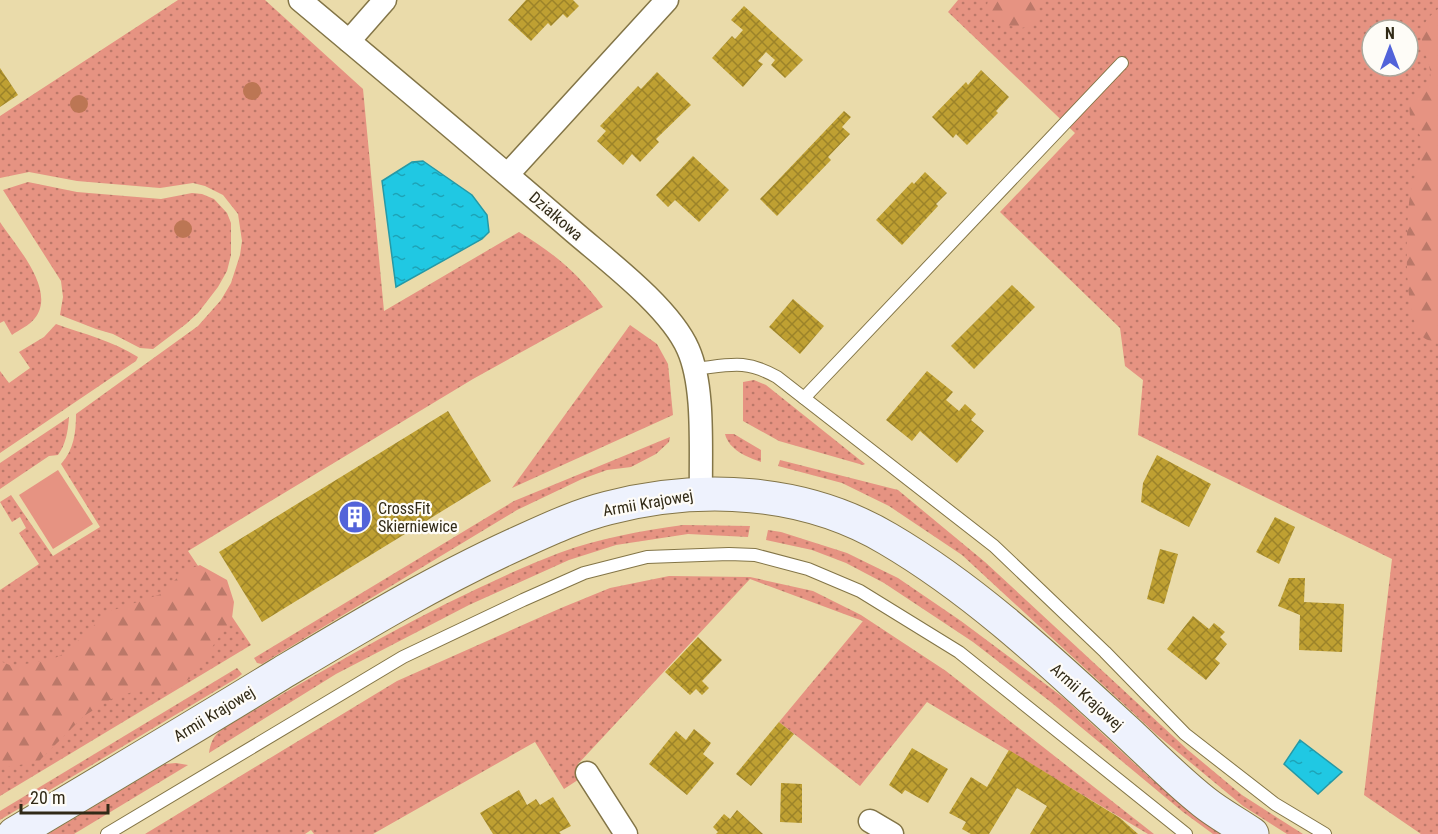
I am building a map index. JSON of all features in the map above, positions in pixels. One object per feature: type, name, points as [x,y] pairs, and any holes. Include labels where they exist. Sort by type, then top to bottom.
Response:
[{"type":"street","name":"Działkowa","points":[[300,0],[508,174],[641,290],[681,334],[695,369],[700,427],[701,493]]},
{"type":"street","points":[[349,41],[385,0]]},
{"type":"street","points":[[508,174],[667,0]]},
{"type":"street","name":"Armii Krajowej","points":[[14,834],[390,609],[471,565],[553,528],[607,508],[674,495],[701,493],[765,497],[798,503],[860,524],[888,539],[969,593],[1085,693],[1203,801],[1252,834]]},
{"type":"street","points":[[587,773],[626,834]]},
{"type":"street","points":[[870,821],[892,834]]},
{"type":"lane","points":[[804,398],[1122,63]]},
{"type":"lane","points":[[695,369],[753,365],[777,377],[994,546],[1185,734],[1275,804],[1325,834]]},
{"type":"lane","points":[[107,834],[403,657],[523,600],[584,573],[647,557],[729,554],[755,555],[808,569],[870,597],[958,652],[1186,834]]},
{"type":"green space","points":[[178,0],[265,0],[363,89],[384,311],[519,232],[565,265],[603,307],[473,379],[188,551],[251,645],[0,796],[0,590],[39,564],[19,533],[26,528],[20,517],[12,522],[0,502],[11,495],[53,556],[100,527],[61,464],[69,453],[73,440],[76,414],[198,326],[221,300],[231,283],[242,241],[238,214],[223,195],[205,186],[193,183],[160,188],[77,181],[29,172],[0,178],[0,116]]},
{"type":"green space","points":[[958,0],[1438,0],[1438,834],[1421,834],[1364,795],[1392,559],[1138,435],[1143,380],[1125,366],[1120,328],[1000,212],[1075,133],[948,12]]},
{"type":"green space","points":[[988,0],[1038,0],[1038,23],[1022,28],[997,24],[986,11]]},
{"type":"green space","points":[[1438,9],[1438,341],[1431,341],[1421,335],[1415,323],[1407,271],[1409,203],[1422,145],[1420,135],[1410,117],[1409,101],[1429,86],[1430,75],[1423,47],[1423,28]]},
{"type":"green space","points":[[28,182],[77,192],[161,199],[192,193],[214,199],[227,213],[231,223],[231,255],[227,271],[198,313],[153,349],[140,348],[113,334],[60,315],[63,297],[61,281],[3,190]]},
{"type":"green space","points":[[0,222],[31,268],[38,281],[41,294],[40,307],[35,318],[12,335],[4,321],[0,323]]},
{"type":"green space","points":[[56,324],[108,342],[138,357],[136,361],[0,453],[0,371],[9,383],[30,368],[19,352],[44,337]]},
{"type":"green space","points":[[630,325],[657,344],[668,364],[673,415],[512,488]]},
{"type":"green space","points":[[754,380],[766,385],[865,464],[779,441],[743,421],[743,382]]},
{"type":"green space","points":[[69,417],[66,437],[58,455],[49,456],[0,489],[0,463]]},
{"type":"green space","points":[[725,434],[734,434],[761,450],[761,462],[734,449]]},
{"type":"green space","points":[[670,437],[669,442],[656,454],[631,467],[607,470],[582,479],[517,510],[262,664],[257,663],[254,658],[514,501]]},
{"type":"green space","points":[[780,460],[898,490],[985,562],[1188,750],[1242,795],[1303,834],[1287,834],[1243,806],[1156,734],[962,555],[889,506],[842,483],[778,466]]},
{"type":"green space","points":[[58,470],[93,524],[53,549],[19,495]]},
{"type":"green space","points":[[683,525],[750,526],[748,537],[688,534],[616,545],[569,560],[469,605],[336,674],[209,753],[212,741],[225,727],[435,609],[476,589],[517,570],[589,543]]},
{"type":"green space","points":[[768,530],[847,553],[898,578],[961,621],[1064,698],[1150,778],[1221,834],[1213,834],[1183,812],[1052,703],[973,642],[884,583],[846,563],[812,550],[766,540]]},
{"type":"green space","points":[[200,565],[227,580],[234,602],[232,618],[191,678],[169,690],[136,691],[113,698],[84,716],[38,762],[0,768],[0,661],[12,666],[51,660],[65,653],[108,612],[161,594],[184,571]]},
{"type":"green space","points":[[669,576],[750,577],[813,591],[861,615],[946,671],[1154,834],[1148,834],[927,702],[860,786],[779,722],[863,621],[750,579],[578,764],[584,776],[564,789],[535,742],[373,834],[314,834],[311,830],[305,834],[145,834],[397,681],[610,588]]},
{"type":"green space","points":[[237,668],[242,674],[237,678],[0,820],[0,811]]},
{"type":"green space","points":[[165,764],[188,765],[74,834],[48,834]]},
{"type":"water","points":[[423,161],[472,195],[487,215],[489,232],[482,239],[396,287],[382,181],[412,162]]},
{"type":"water","points":[[1300,740],[1342,772],[1318,794],[1284,764]]},
{"type":"building","points":[[526,0],[573,0],[579,6],[567,18],[563,14],[551,26],[548,23],[531,41],[508,20]]},
{"type":"building","points":[[744,6],[803,60],[785,78],[771,65],[775,60],[766,52],[758,61],[763,64],[743,87],[712,58],[732,36],[735,39],[743,30],[731,20]]},
{"type":"building","points":[[0,68],[18,95],[0,107]]},
{"type":"building","points":[[981,70],[1009,97],[996,111],[998,113],[967,145],[956,134],[953,138],[932,117],[966,82],[968,85]]},
{"type":"building","points":[[657,72],[691,105],[656,139],[659,142],[640,162],[632,154],[623,165],[597,141],[606,131],[600,126],[638,86],[641,89]]},
{"type":"building","points":[[844,111],[851,117],[842,127],[850,134],[828,157],[831,160],[777,216],[760,199]]},
{"type":"building","points":[[693,156],[729,190],[699,222],[675,200],[668,207],[656,195]]},
{"type":"building","points":[[925,172],[947,193],[902,245],[876,220],[912,182],[914,184]]},
{"type":"building","points":[[1012,285],[1035,307],[974,369],[951,346]]},
{"type":"building","points":[[793,299],[824,326],[800,354],[769,327]]},
{"type":"building","points":[[927,371],[953,392],[946,400],[959,411],[965,404],[976,414],[971,420],[984,431],[957,463],[920,431],[912,441],[886,420]]},
{"type":"building","name":"CrossFit Skierniewice","points":[[448,411],[491,481],[262,622],[219,552]]},
{"type":"building","points":[[1157,455],[1211,484],[1189,527],[1141,502],[1143,483]]},
{"type":"building","points":[[1275,517],[1295,527],[1279,564],[1256,552]]},
{"type":"building","points":[[1160,549],[1178,554],[1164,604],[1147,599]]},
{"type":"building","points":[[1289,578],[1305,578],[1304,602],[1344,604],[1342,652],[1299,650],[1300,615],[1278,606]]},
{"type":"building","points":[[1193,616],[1209,629],[1214,623],[1225,632],[1220,637],[1227,644],[1215,659],[1220,663],[1206,680],[1167,649]]},
{"type":"building","points":[[698,637],[722,660],[702,681],[709,688],[702,695],[696,689],[690,695],[665,672]]},
{"type":"building","points":[[779,722],[794,734],[751,786],[736,774]]},
{"type":"building","points":[[694,729],[711,743],[703,754],[714,763],[687,795],[649,764],[676,731],[686,740]]},
{"type":"building","points":[[912,748],[948,769],[928,803],[905,790],[902,794],[889,785]]},
{"type":"building","points":[[1009,750],[1120,818],[1138,834],[1030,834],[1047,806],[1017,788],[989,834],[971,834],[962,829],[966,822],[949,813],[971,777],[987,787]]},
{"type":"building","points":[[781,783],[802,784],[802,823],[780,822]]},
{"type":"building","points":[[519,790],[527,805],[536,799],[540,805],[553,797],[571,826],[559,832],[561,834],[493,834],[480,813]]},
{"type":"building","points":[[737,810],[763,834],[716,834],[718,832],[713,827],[724,814],[730,819]]},
{"type":"place","name":"CrossFit Skierniewice","points":[[355,517]]}]
